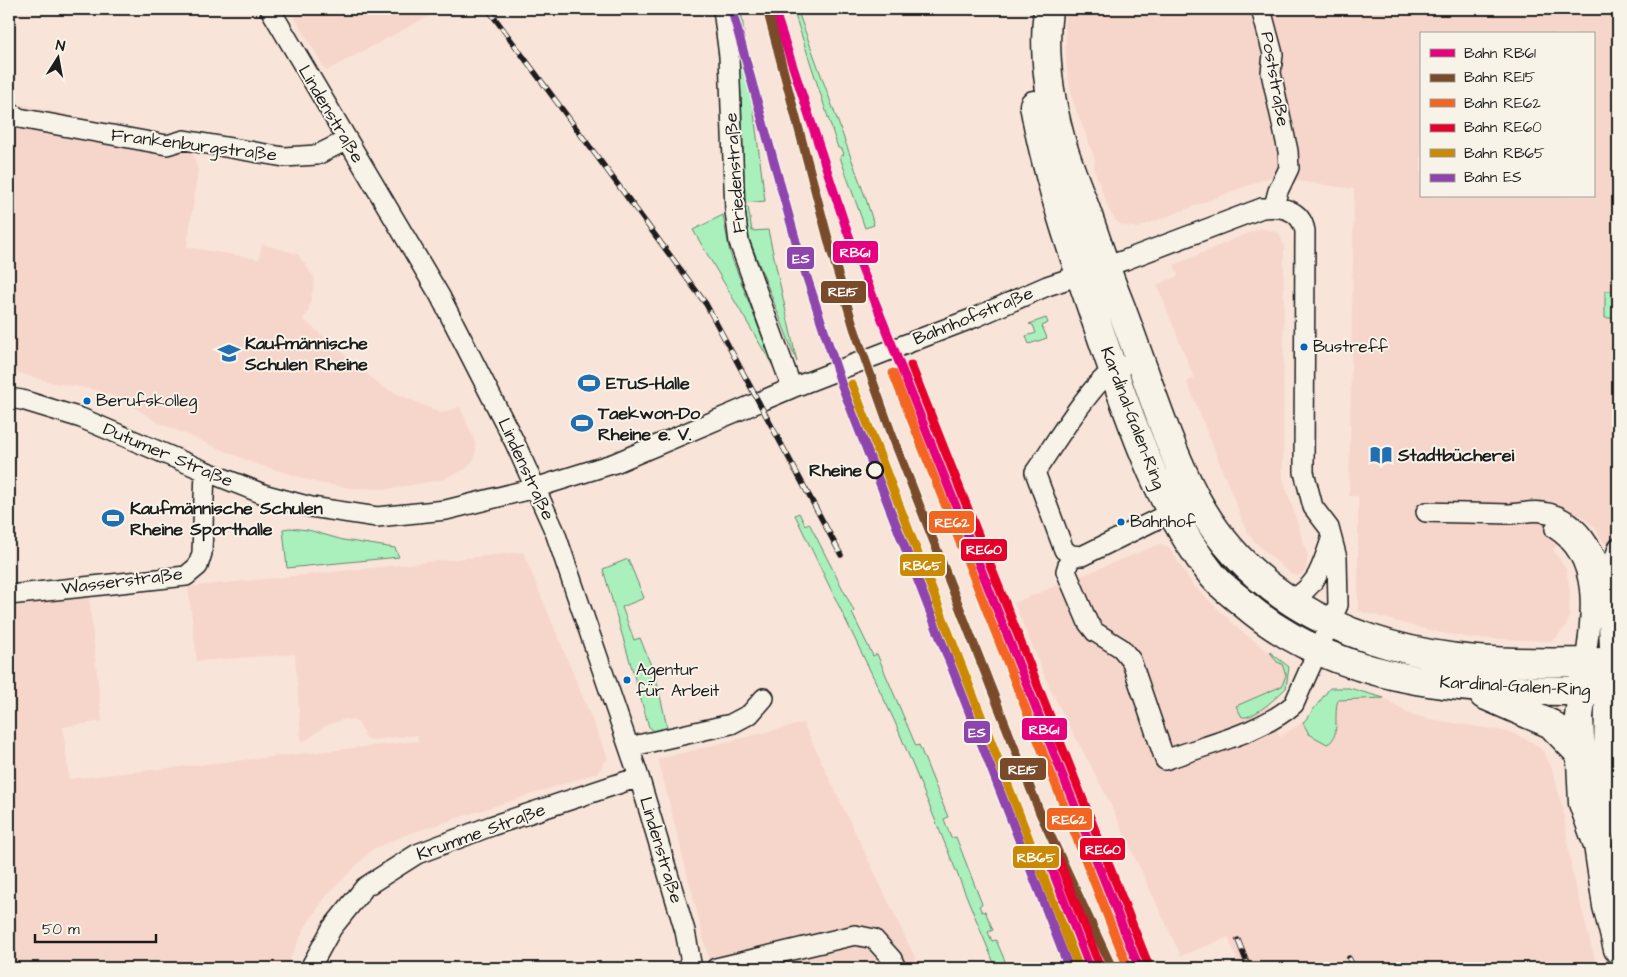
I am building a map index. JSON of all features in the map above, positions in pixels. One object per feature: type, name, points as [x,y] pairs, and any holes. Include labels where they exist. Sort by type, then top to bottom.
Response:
[{"type":"main road","name":"Kardinal-Galen-Ring","points":[[1031,9],[1029,45],[1032,88],[1042,146],[1092,271],[1152,393],[1196,499],[1226,546],[1249,570],[1291,601],[1331,624],[1367,640],[1474,660],[1524,663],[1598,662]]},
{"type":"main road","name":"Kardinal-Galen-Ring","points":[[1048,9],[1046,44],[1054,110],[1092,271],[1112,369],[1144,455],[1182,531],[1214,578],[1255,614],[1286,635],[1319,652],[1358,667],[1391,676],[1464,687],[1610,691]]},
{"type":"main road","points":[[1598,662],[1610,691],[1606,800],[1598,845]]},
{"type":"main road","points":[[1598,662],[1582,691],[1579,753],[1583,803],[1598,845],[1607,906],[1618,949]]},
{"type":"main road","points":[[1464,687],[1540,717],[1564,735],[1579,753]]},
{"type":"street","name":"Lindenstraße","points":[[270,9],[440,296],[515,443],[535,488],[554,532],[639,777],[685,931],[692,968]]},
{"type":"street","name":"Friedenstraße","points":[[723,9],[729,56],[735,211],[739,242],[792,388]]},
{"type":"street","name":"Poststraße","points":[[1261,9],[1273,54],[1271,73],[1288,151],[1289,168],[1278,191],[1274,206]]},
{"type":"street","name":"Frankenburgstraße","points":[[9,112],[19,118],[167,145],[184,140],[284,157],[317,155],[347,140]]},
{"type":"street","name":"Bahnhofstraße","points":[[535,488],[615,462],[792,388],[1092,271],[1262,208],[1274,206]]},
{"type":"street","points":[[1071,555],[1066,570],[1088,623],[1095,632],[1121,648],[1131,660],[1165,760],[1242,733],[1284,712],[1294,704],[1302,691],[1338,605],[1337,558],[1329,528],[1313,507],[1304,472],[1304,222],[1299,215],[1274,206]]},
{"type":"street","points":[[1152,393],[1134,371],[1121,366],[1112,369],[1082,403],[1035,472],[1064,550],[1071,555],[1082,556],[1196,499]]},
{"type":"street","name":"Dutumer Straße","points":[[9,398],[30,402],[81,418],[266,495],[311,507],[377,517],[446,510],[535,488]]},
{"type":"street","name":"Wasserstraße","points":[[9,595],[186,576],[198,566],[202,553],[205,471]]},
{"type":"street","points":[[1426,512],[1515,514],[1541,512],[1551,514],[1564,520],[1579,532],[1591,546],[1607,582]]},
{"type":"street","points":[[1515,514],[1539,519],[1562,533],[1573,544],[1582,560],[1588,576],[1590,628],[1598,662]]},
{"type":"street","points":[[1291,601],[1308,590],[1316,579],[1331,540]]},
{"type":"street","points":[[1598,662],[1607,582],[1618,548]]},
{"type":"street","points":[[628,747],[731,724],[750,714],[764,698]]},
{"type":"street","name":"Krumme Straße","points":[[310,968],[332,928],[365,887],[417,854],[491,826],[639,777]]},
{"type":"street","points":[[716,968],[855,935],[874,939],[892,960],[896,968]]},
{"type":"shaded area","points":[[290,9],[442,9],[326,71]]},
{"type":"shaded area","points":[[1065,9],[1618,9],[1618,566],[1595,528],[1581,515],[1553,550],[1566,569],[1570,591],[1569,618],[1566,626],[1556,638],[1550,641],[1471,638],[1436,632],[1358,611],[1358,496],[1349,496],[1354,189],[1270,177],[1137,228],[1122,225],[1116,221],[1109,210],[1094,169],[1095,159],[1072,99],[1066,63]]},
{"type":"shaded area","points":[[9,102],[190,141],[198,171],[187,247],[259,259],[262,244],[298,254],[315,279],[308,312],[303,319],[382,387],[441,413],[460,407],[474,439],[476,449],[474,459],[466,469],[441,480],[389,489],[350,488],[319,483],[253,463],[157,422],[128,403],[98,390],[54,383],[9,370]]},
{"type":"shaded area","points":[[1260,228],[1279,233],[1284,246],[1283,478],[1308,556],[1305,571],[1298,576],[1291,574],[1248,534],[1187,382],[1194,378],[1157,285],[1178,276],[1174,265]]},
{"type":"shaded area","points":[[1160,544],[1169,547],[1192,584],[1241,631],[1289,667],[1286,688],[1269,704],[1280,737],[1306,720],[1328,688],[1340,687],[1383,697],[1407,713],[1429,719],[1510,732],[1534,743],[1543,751],[1552,768],[1563,810],[1572,872],[1597,968],[1240,968],[1228,937],[1181,956],[1102,787],[1050,689],[1014,603]]},
{"type":"shaded area","points":[[523,552],[608,758],[597,773],[408,834],[373,849],[327,895],[304,929],[286,968],[9,968],[9,604],[89,596],[102,721],[63,727],[69,779],[418,741],[417,735],[372,740],[366,738],[358,722],[345,719],[325,726],[307,740],[301,741],[295,654],[197,661],[188,587]]},
{"type":"shaded area","points":[[803,723],[920,968],[711,968],[658,759]]},
{"type":"green space","points":[[733,9],[741,9],[765,201],[745,203],[741,93]]},
{"type":"green space","points":[[793,9],[797,9],[874,225],[865,228],[840,157],[844,154],[842,149],[838,148]]},
{"type":"green space","points":[[745,207],[748,207],[752,231],[768,230],[797,362],[749,238]]},
{"type":"green space","points":[[723,215],[730,253],[774,368],[693,230]]},
{"type":"green space","points":[[1605,291],[1618,291],[1618,318],[1605,318]]},
{"type":"green space","points":[[1046,318],[1048,323],[1042,326],[1047,338],[1029,344],[1026,336],[1036,333],[1033,325],[1029,324]]},
{"type":"green space","points":[[799,513],[805,525],[809,523],[854,611],[852,613],[873,656],[877,654],[916,746],[919,745],[948,817],[944,819],[951,838],[956,837],[982,904],[979,906],[982,912],[985,911],[993,930],[988,932],[992,941],[996,940],[1008,968],[996,968],[895,722],[795,515]]},
{"type":"green space","points":[[283,529],[308,530],[343,540],[395,548],[399,557],[287,568]]},
{"type":"green space","points":[[1204,533],[1297,618],[1304,630],[1245,595],[1197,539]]},
{"type":"green space","points":[[628,559],[644,598],[622,607],[634,640],[640,638],[656,678],[668,731],[657,733],[649,727],[603,569]]},
{"type":"green space","points":[[1270,652],[1289,667],[1286,688],[1253,715],[1242,717],[1236,706],[1282,686],[1286,675],[1282,664],[1277,662]]},
{"type":"green space","points":[[1330,688],[1349,688],[1384,698],[1338,700],[1334,737],[1327,744],[1309,734],[1303,723]]},
{"type":"railway","points":[[488,9],[706,304],[841,555]]},
{"type":"railway","points":[[1238,940],[1249,968]]},
{"type":"railway","points":[[1349,958],[1354,968]]},
{"type":"railway","points":[[1332,964],[1334,968]]},
{"type":"rail line","name":"RE15","points":[[767,9],[831,250],[854,328],[892,435],[1040,813],[1112,968]]},
{"type":"rail line","name":"RB61","points":[[774,9],[847,231],[1139,968]]},
{"type":"rail line","name":"ES","points":[[733,14],[800,256],[842,386],[1069,968]]},
{"type":"rail line","name":"RE60","points":[[911,365],[1148,964]]},
{"type":"rail line","name":"RE62","points":[[893,373],[1128,968]]},
{"type":"rail line","name":"RB65","points":[[852,384],[1079,968]]},
{"type":"rail line","name":"RE60","points":[[1054,849],[1099,964]]},
{"type":"rail line","name":"RB61","points":[[1046,854],[1090,968]]},
{"type":"place","name":"Bustreff","points":[[1304,347]]},
{"type":"place","name":"Kaufmännische Schulen Rheine","points":[[229,353]]},
{"type":"place","name":"ETuS-Halle","points":[[589,383]]},
{"type":"place","name":"Berufskolleg","points":[[87,401]]},
{"type":"place","name":"Taekwon-Do Rheine e. V.","points":[[582,423]]},
{"type":"place","name":"Stadtbücherei","points":[[1381,455]]},
{"type":"place","name":"Rheine","points":[[875,470]]},
{"type":"place","name":"Kaufmännische Schulen Rheine Sporthalle","points":[[113,518]]},
{"type":"place","name":"Bahnhof","points":[[1121,522]]},
{"type":"place","name":"Agentur für Arbeit","points":[[627,680]]}]
